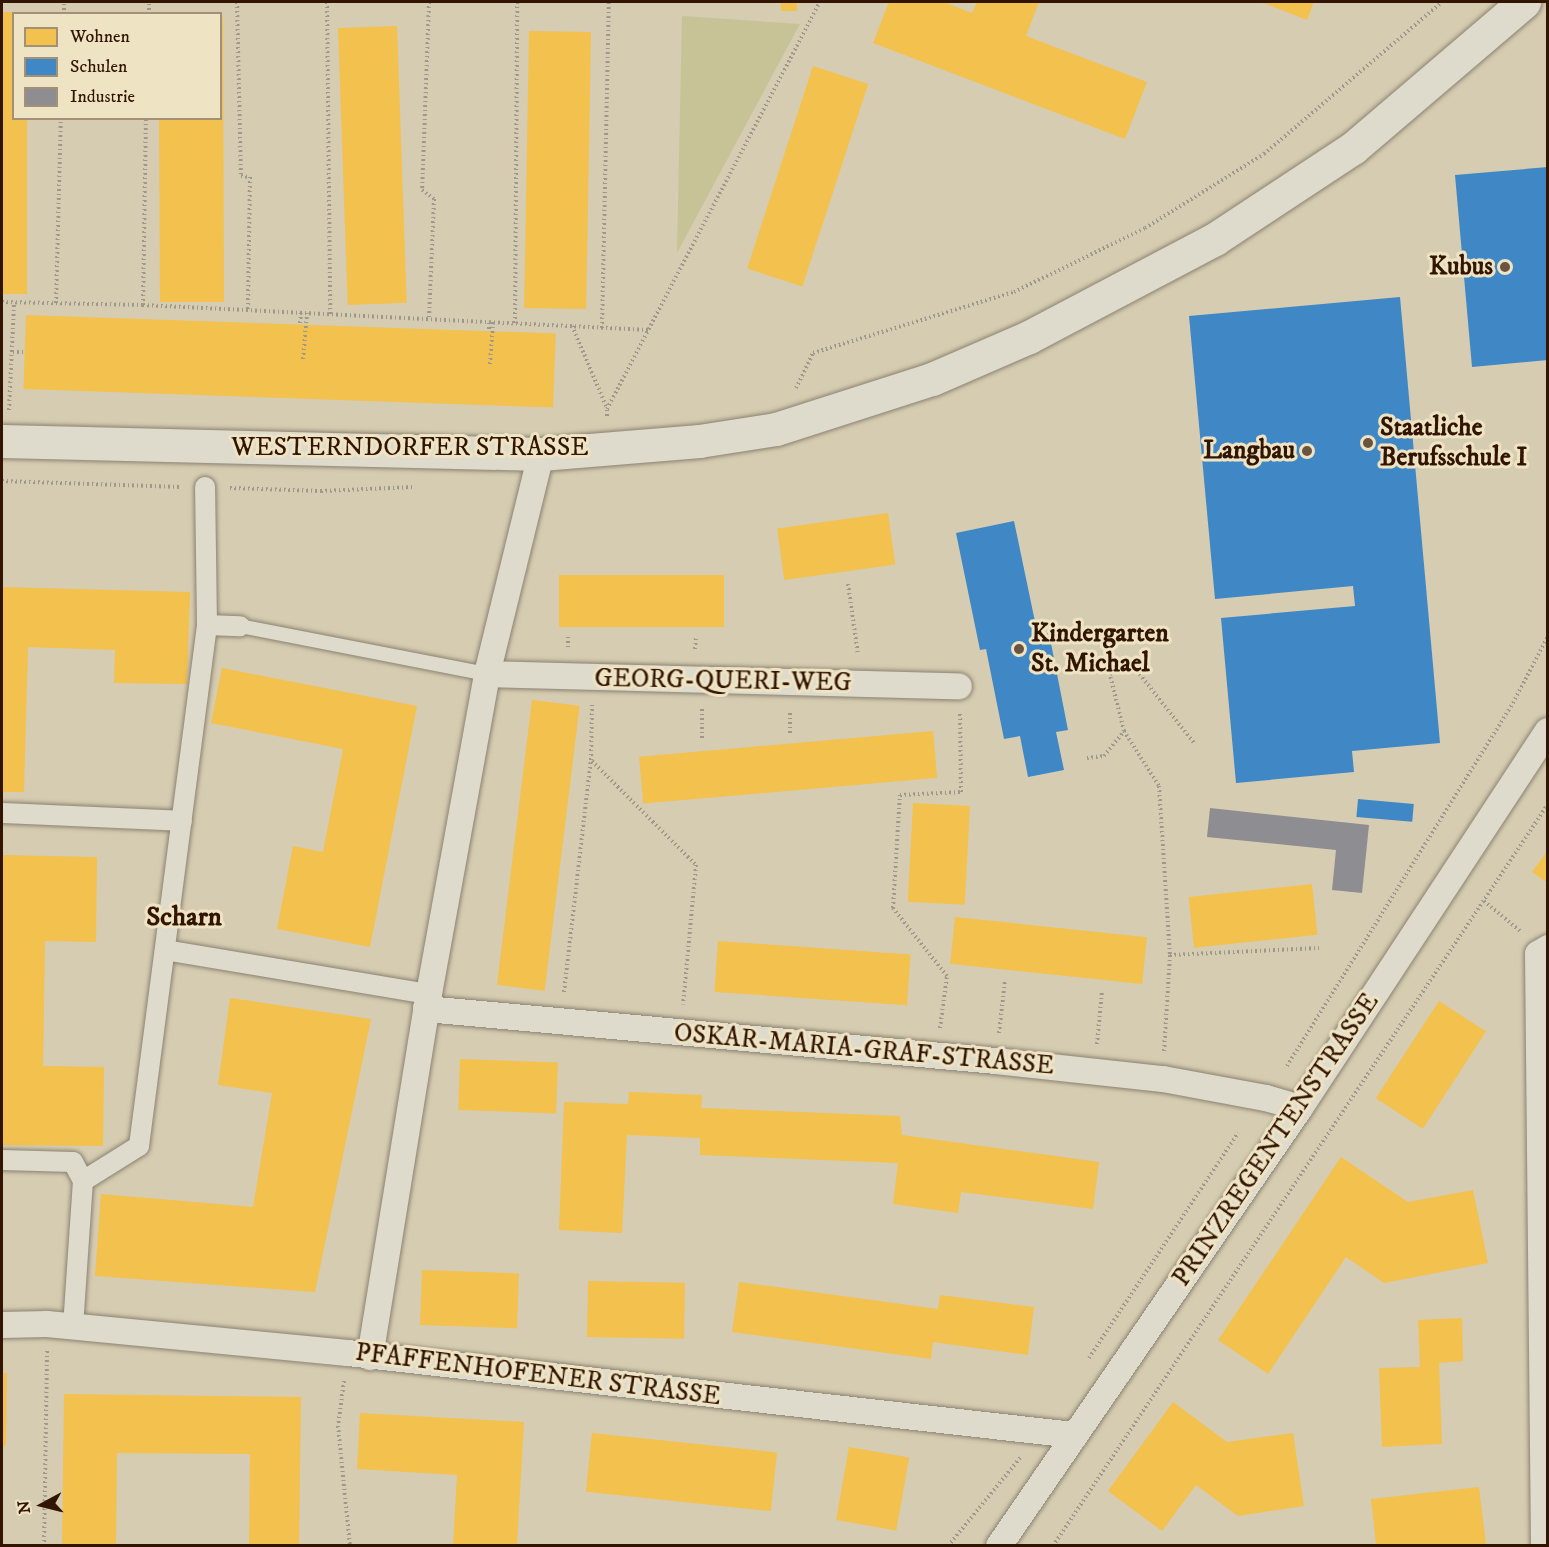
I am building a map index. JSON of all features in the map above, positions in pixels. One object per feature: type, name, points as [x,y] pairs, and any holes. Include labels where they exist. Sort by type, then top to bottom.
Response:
[{"type":"main road","name":"WESTERNDORFER STRASSE","points":[[2,441],[542,454],[699,441],[776,429],[932,379],[1029,337],[1215,240],[1353,148],[1524,2]]},
{"type":"street","points":[[359,1355],[428,1002],[487,674],[542,454]]},
{"type":"street","points":[[83,1181],[139,1146],[207,625],[205,487]]},
{"type":"street","points":[[207,625],[240,626]]},
{"type":"street","name":"GEORG-QUERI-WEG","points":[[487,674],[959,686]]},
{"type":"street","name":"PRINZREGENTENSTRASSE","points":[[999,1545],[1300,1108],[1548,731]]},
{"type":"street","points":[[2,813],[182,821]]},
{"type":"street","points":[[165,950],[428,1002]]},
{"type":"street","points":[[1543,951],[1544,1545]]},
{"type":"street","name":"OSKAR-MARIA-GRAF-STRASSE","points":[[428,1002],[560,1022],[996,1061],[1163,1079],[1266,1098],[1300,1108]]},
{"type":"street","points":[[2,1160],[73,1162],[83,1181],[73,1327]]},
{"type":"street","name":"PFAFFENHOFENER STRASSE","points":[[2,1325],[47,1324],[359,1355],[1073,1435]]},
{"type":"lane","points":[[240,626],[487,674]]},
{"type":"path","points":[[237,2],[241,176],[250,177],[248,310]]},
{"type":"path","points":[[327,2],[330,314]]},
{"type":"path","points":[[429,2],[422,190],[434,199],[429,319]]},
{"type":"path","points":[[515,323],[516,2]]},
{"type":"path","points":[[602,328],[609,2]]},
{"type":"path","points":[[607,409],[820,2]]},
{"type":"path","points":[[776,429],[813,353],[1014,292],[1145,228],[1264,154],[1442,2]]},
{"type":"path","points":[[56,303],[61,120]]},
{"type":"path","points":[[143,305],[147,120]]},
{"type":"path","points":[[2,302],[143,305],[649,330]]},
{"type":"path","points":[[11,398],[14,303]]},
{"type":"path","points":[[300,323],[301,313]]},
{"type":"path","points":[[303,359],[307,313]]},
{"type":"path","points":[[489,329],[491,322]]},
{"type":"path","points":[[490,364],[491,322]]},
{"type":"path","points":[[572,326],[607,409],[608,448]]},
{"type":"path","points":[[13,352],[25,352]]},
{"type":"path","points":[[2,481],[321,491],[416,487]]},
{"type":"path","points":[[848,584],[862,684]]},
{"type":"path","points":[[1287,1066],[1515,699],[1548,636]]},
{"type":"path","points":[[1163,1079],[1170,955],[1159,786],[1124,731],[1110,675],[1119,660],[1134,667],[1194,743]]},
{"type":"path","points":[[560,1022],[591,760],[594,707],[567,677]]},
{"type":"path","points":[[937,1056],[947,976],[893,908],[900,795],[961,792],[959,686]]},
{"type":"path","points":[[1087,758],[1104,756],[1124,731]]},
{"type":"path","points":[[591,760],[696,866],[680,1033]]},
{"type":"path","points":[[1053,1545],[1548,804]]},
{"type":"path","points":[[1484,901],[1543,951]]},
{"type":"path","points":[[1170,955],[1319,948]]},
{"type":"path","points":[[996,1061],[1005,980]]},
{"type":"path","points":[[1095,1071],[1102,991]]},
{"type":"path","points":[[1084,1366],[1238,1133]]},
{"type":"path","points":[[44,1545],[47,1324]]},
{"type":"path","points":[[350,1545],[338,1426],[359,1355]]},
{"type":"path","points":[[948,1545],[1039,1431]]},
{"type":"shaded area","points":[[682,16],[800,24],[677,253]]},
{"type":"building: Wohnen","points":[[781,2],[797,2],[797,11],[781,11]]},
{"type":"building: Wohnen","points":[[889,2],[944,2],[972,13],[977,2],[1039,2],[1026,36],[1147,82],[1125,139],[873,43]]},
{"type":"building: Wohnen","points":[[1261,2],[1314,2],[1307,20]]},
{"type":"building: Wohnen","points":[[2,12],[12,12],[12,120],[27,120],[27,294],[2,294]]},
{"type":"building: Wohnen","points":[[223,17],[224,302],[160,302],[159,120],[222,120]]},
{"type":"building: Wohnen","points":[[397,26],[407,303],[348,305],[338,28]]},
{"type":"building: Wohnen","points":[[529,31],[591,32],[586,309],[524,308]]},
{"type":"building: Wohnen","points":[[813,66],[868,84],[802,286],[747,269]]},
{"type":"building: Wohnen","points":[[26,315],[556,333],[553,407],[23,389]]},
{"type":"building: Wohnen","points":[[888,513],[895,564],[784,580],[777,529]]},
{"type":"building: Wohnen","points":[[559,575],[724,575],[724,627],[559,627]]},
{"type":"building: Wohnen","points":[[2,587],[190,592],[187,684],[114,683],[115,650],[28,647],[24,792],[2,792]]},
{"type":"building: Wohnen","points":[[222,668],[417,706],[370,947],[277,929],[293,846],[323,852],[343,749],[211,723]]},
{"type":"building: Wohnen","points":[[532,700],[580,706],[545,991],[497,985]]},
{"type":"building: Wohnen","points":[[933,731],[937,778],[643,804],[639,757]]},
{"type":"building: Wohnen","points":[[913,803],[970,806],[965,905],[908,902]]},
{"type":"building: Wohnen","points":[[1548,850],[1548,883],[1532,872]]},
{"type":"building: Wohnen","points":[[2,855],[97,857],[96,942],[45,941],[43,1066],[104,1067],[103,1146],[2,1145]]},
{"type":"building: Wohnen","points":[[1312,884],[1317,935],[1194,948],[1189,897]]},
{"type":"building: Wohnen","points":[[955,917],[1147,937],[1142,984],[950,964]]},
{"type":"building: Wohnen","points":[[718,941],[911,954],[907,1005],[714,992]]},
{"type":"building: Wohnen","points":[[230,998],[371,1019],[315,1292],[95,1276],[101,1194],[253,1207],[272,1093],[218,1085]]},
{"type":"building: Wohnen","points":[[1439,1001],[1486,1031],[1423,1129],[1376,1098]]},
{"type":"building: Wohnen","points":[[460,1059],[558,1062],[556,1113],[458,1110]]},
{"type":"building: Wohnen","points":[[629,1092],[702,1095],[701,1108],[900,1116],[902,1135],[1099,1162],[1093,1209],[961,1192],[958,1213],[893,1204],[898,1163],[700,1155],[700,1138],[627,1135],[622,1233],[559,1230],[564,1102],[628,1104]]},
{"type":"building: Wohnen","points":[[1341,1157],[1408,1202],[1473,1190],[1488,1263],[1384,1283],[1346,1257],[1268,1374],[1218,1340]]},
{"type":"building: Wohnen","points":[[422,1270],[519,1273],[517,1328],[420,1325]]},
{"type":"building: Wohnen","points":[[588,1281],[685,1283],[684,1339],[587,1337]]},
{"type":"building: Wohnen","points":[[739,1282],[938,1309],[940,1295],[1034,1307],[1028,1355],[933,1342],[931,1359],[732,1332]]},
{"type":"building: Wohnen","points":[[1462,1318],[1463,1361],[1439,1363],[1442,1444],[1382,1447],[1379,1368],[1420,1367],[1418,1320]]},
{"type":"building: Wohnen","points":[[2,1373],[7,1373],[6,1446],[2,1445]]},
{"type":"building: Wohnen","points":[[64,1394],[301,1397],[299,1545],[249,1545],[250,1454],[117,1453],[116,1545],[62,1545]]},
{"type":"building: Wohnen","points":[[1173,1402],[1227,1442],[1293,1433],[1304,1506],[1238,1516],[1196,1485],[1162,1531],[1108,1491]]},
{"type":"building: Wohnen","points":[[360,1413],[524,1422],[517,1545],[453,1545],[457,1475],[357,1469]]},
{"type":"building: Wohnen","points":[[592,1433],[777,1452],[771,1511],[586,1492]]},
{"type":"building: Wohnen","points":[[849,1447],[909,1458],[896,1530],[836,1520]]},
{"type":"building: Wohnen","points":[[1479,1487],[1486,1545],[1376,1545],[1371,1499]]},
{"type":"building: Schulen","name":"Kubus","points":[[1548,167],[1548,360],[1472,367],[1455,175]]},
{"type":"building: Schulen","name":"Langbau","points":[[1400,297],[1440,743],[1352,751],[1354,772],[1236,783],[1221,618],[1355,606],[1353,586],[1215,599],[1189,316]]},
{"type":"building: Schulen","name":"Kindergarten St. Michael","points":[[1014,521],[1038,636],[1049,633],[1068,730],[1056,732],[1064,770],[1028,777],[1020,736],[1004,739],[986,649],[980,650],[956,533]]},
{"type":"building: Schulen","points":[[1358,799],[1414,804],[1412,822],[1356,817]]},
{"type":"building: Industrie","points":[[1210,808],[1369,825],[1362,893],[1332,890],[1336,850],[1207,837]]},
{"type":"place","name":"Kubus","points":[[1505,267]]},
{"type":"place","name":"Staatliche Berufsschule I","points":[[1368,443]]},
{"type":"place","name":"Langbau","points":[[1307,451]]},
{"type":"place","name":"Kindergarten St. Michael","points":[[1019,649]]},
{"type":"district","name":"Scharn","points":[[184,918]]}]
